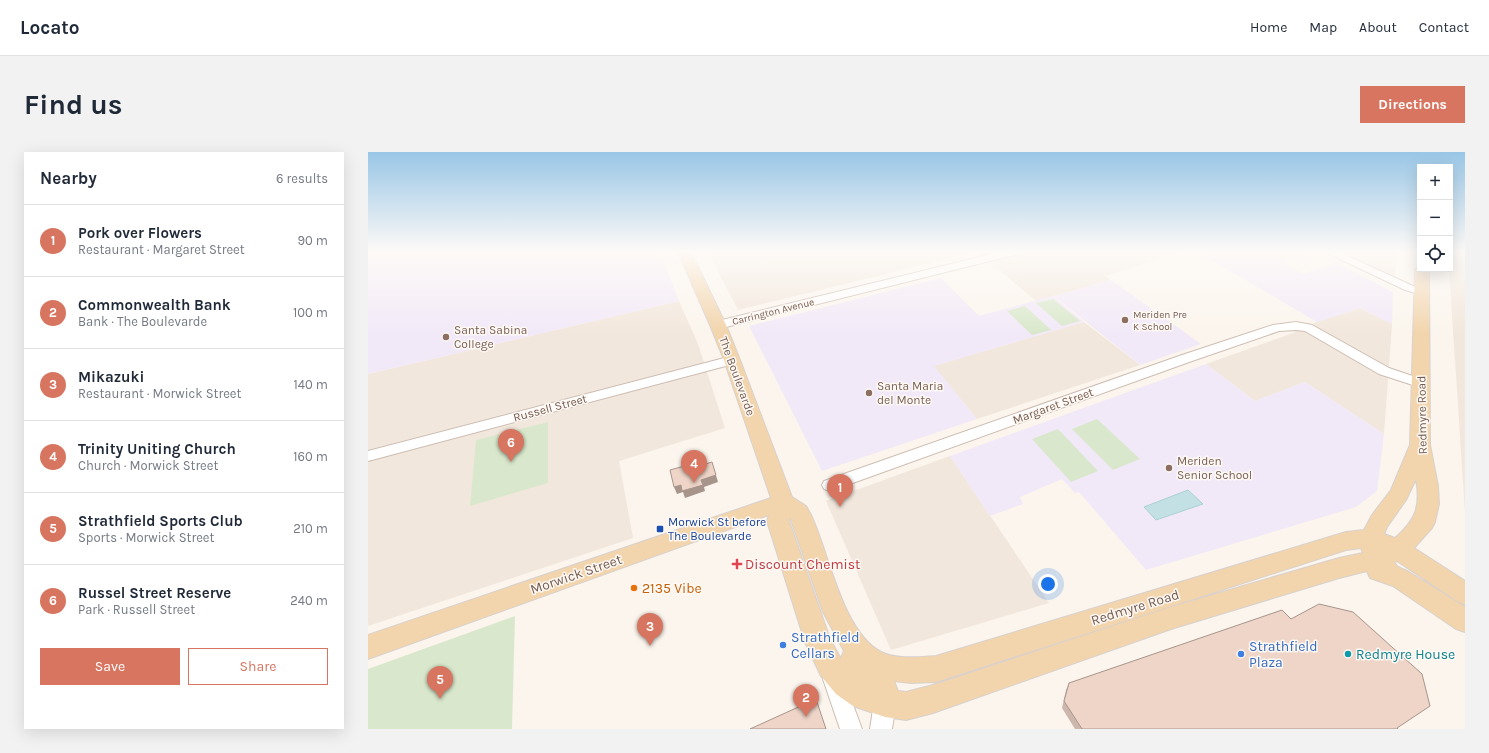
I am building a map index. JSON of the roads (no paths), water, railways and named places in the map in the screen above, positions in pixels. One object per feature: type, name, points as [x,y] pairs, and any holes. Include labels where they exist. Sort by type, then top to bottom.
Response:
[{"type":"main road","name":"The Boulevarde","points":[[697,279],[732,360],[783,502]]},
{"type":"main road","name":"Redmyre Road","points":[[885,703],[906,706],[933,699],[1171,618],[1339,568],[1360,568],[1383,549],[1413,536],[1424,522],[1428,504],[1428,486],[1420,445],[1422,386],[1422,279]]},
{"type":"main road","points":[[1383,549],[1399,493],[1420,445]]},
{"type":"main road","points":[[783,502],[799,513],[838,618],[838,633],[842,643],[865,669],[881,682],[885,694],[885,703],[872,700],[857,693],[846,685],[830,667],[818,642],[778,521],[783,502]]},
{"type":"main road","name":"Morwick Street","points":[[368,647],[783,502]]},
{"type":"main road","name":"Redmyre Road","points":[[838,618],[855,645],[871,661],[901,670],[914,671],[936,669],[1346,541],[1359,539],[1383,549]]},
{"type":"main road","points":[[1383,549],[1465,594]]},
{"type":"main road","points":[[1383,549],[1465,621]]},
{"type":"street","name":"Carrington Avenue","points":[[718,325],[905,279]]},
{"type":"street","points":[[1389,279],[1422,292]]},
{"type":"street","name":"Margaret Street","points":[[1277,328],[1290,320],[1305,322],[1422,386]]},
{"type":"street","name":"Margaret Street","points":[[830,485],[1187,358],[1277,328],[1296,326],[1308,328],[1393,375],[1422,386]]},
{"type":"street","name":"Russell Street","points":[[368,456],[732,360]]},
{"type":"street","points":[[830,667],[851,729]]},
{"type":"street","points":[[881,729],[885,703]]},
{"type":"water","points":[[1188,490],[1203,504],[1156,520],[1144,507]]},
{"type":"place","name":"Meriden Pre K School","points":[[1125,320]]},
{"type":"place","name":"Santa Sabina College","points":[[446,337]]},
{"type":"place","name":"Santa Maria del Monte","points":[[869,393]]},
{"type":"place","name":"Russel Street Reserve","points":[[511,462]]},
{"type":"place","name":"Meriden Senior School","points":[[1169,468]]},
{"type":"place","name":"Trinity Uniting Church","points":[[694,483]]},
{"type":"place","name":"Pork over Flowers","points":[[840,507]]},
{"type":"place","name":"Morwick St before The Boulevarde","points":[[660,529]]},
{"type":"place","name":"Discount Chemist","points":[[737,564]]},
{"type":"place","name":"2135 Vibe","points":[[634,588]]},
{"type":"place","name":"Strathfield Cellars","points":[[783,645]]},
{"type":"place","name":"Mikazuki","points":[[650,646]]},
{"type":"place","name":"Strathfield Plaza","points":[[1241,654]]},
{"type":"place","name":"Redmyre House","points":[[1348,654]]},
{"type":"place","name":"Strathfield Sports Club","points":[[440,699]]},
{"type":"place","name":"Commonwealth Bank","points":[[806,717]]}]
